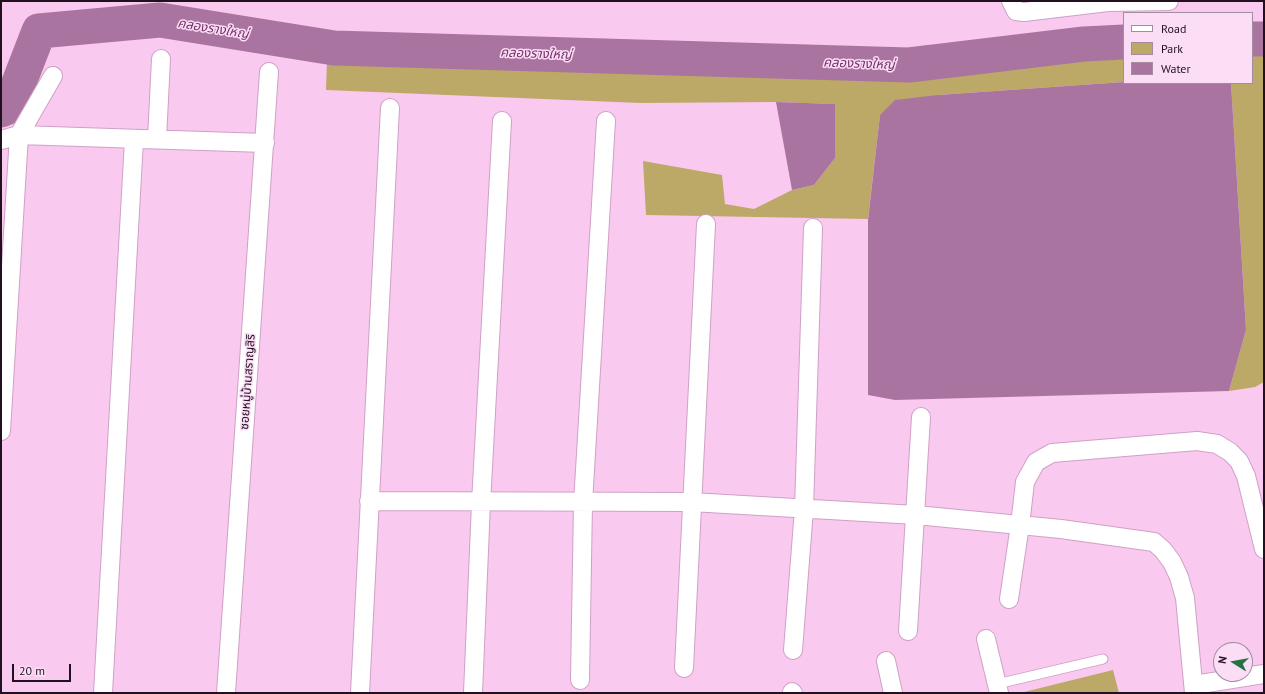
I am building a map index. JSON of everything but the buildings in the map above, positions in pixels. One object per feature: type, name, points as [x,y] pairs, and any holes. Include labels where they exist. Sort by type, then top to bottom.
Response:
[{"type":"street","points":[[1011,1],[1016,11],[1024,12],[1108,2],[1169,1]]},
{"type":"street","points":[[157,139],[161,59]]},
{"type":"street","name":"ซอยหมู่บ้านสราญสิริ","points":[[226,693],[269,72]]},
{"type":"street","points":[[1,431],[19,135],[52,76]]},
{"type":"street","points":[[360,693],[390,108]]},
{"type":"street","points":[[473,693],[481,503],[502,121]]},
{"type":"street","points":[[580,680],[584,503],[606,121]]},
{"type":"street","points":[[1,140],[19,135],[134,140],[157,139],[264,143]]},
{"type":"street","points":[[103,693],[134,140]]},
{"type":"street","points":[[684,668],[691,502],[706,224]]},
{"type":"street","points":[[793,650],[804,508],[813,228]]},
{"type":"street","points":[[908,631],[921,417]]},
{"type":"street","points":[[1009,599],[1025,482],[1036,462],[1052,453],[1198,441],[1218,444],[1230,452],[1239,461],[1246,476],[1264,549]]},
{"type":"street","points":[[369,501],[481,503],[691,502],[916,515],[1061,529],[1154,542],[1163,550],[1172,562],[1179,577],[1185,598],[1194,689],[1264,674]]},
{"type":"street","points":[[986,639],[998,688]]},
{"type":"street","points":[[886,661],[894,693]]},
{"type":"lane","points":[[998,688],[1103,659]]},
{"type":"green space","points":[[1253,56],[1264,56],[1264,382],[1255,387],[1229,391],[1246,330],[1231,84],[1253,84]]},
{"type":"green space","points":[[1123,58],[1123,82],[938,95],[880,115],[868,219],[646,215],[643,161],[722,175],[725,204],[754,209],[792,190],[814,185],[835,158],[835,104],[776,102],[640,103],[326,90],[327,61],[447,68],[632,71],[782,76],[946,71],[1025,60],[1117,60]]},
{"type":"green space","points":[[1113,670],[1119,693],[1020,693]]},
{"type":"water","points":[[1123,82],[1123,84],[1231,84],[1246,330],[1229,391],[895,400],[868,395],[868,220],[880,115],[895,100],[938,95]]},
{"type":"water","points":[[776,102],[835,104],[835,158],[814,185],[792,190]]},
{"type":"waterway","name":"คลองรางใหญ่","points":[[1,110],[10,106],[39,31],[160,20],[334,48],[909,65],[1084,44],[1123,42]]},
{"type":"waterway","name":"คลองรางใหญ่","points":[[1253,39],[1264,39]]}]
